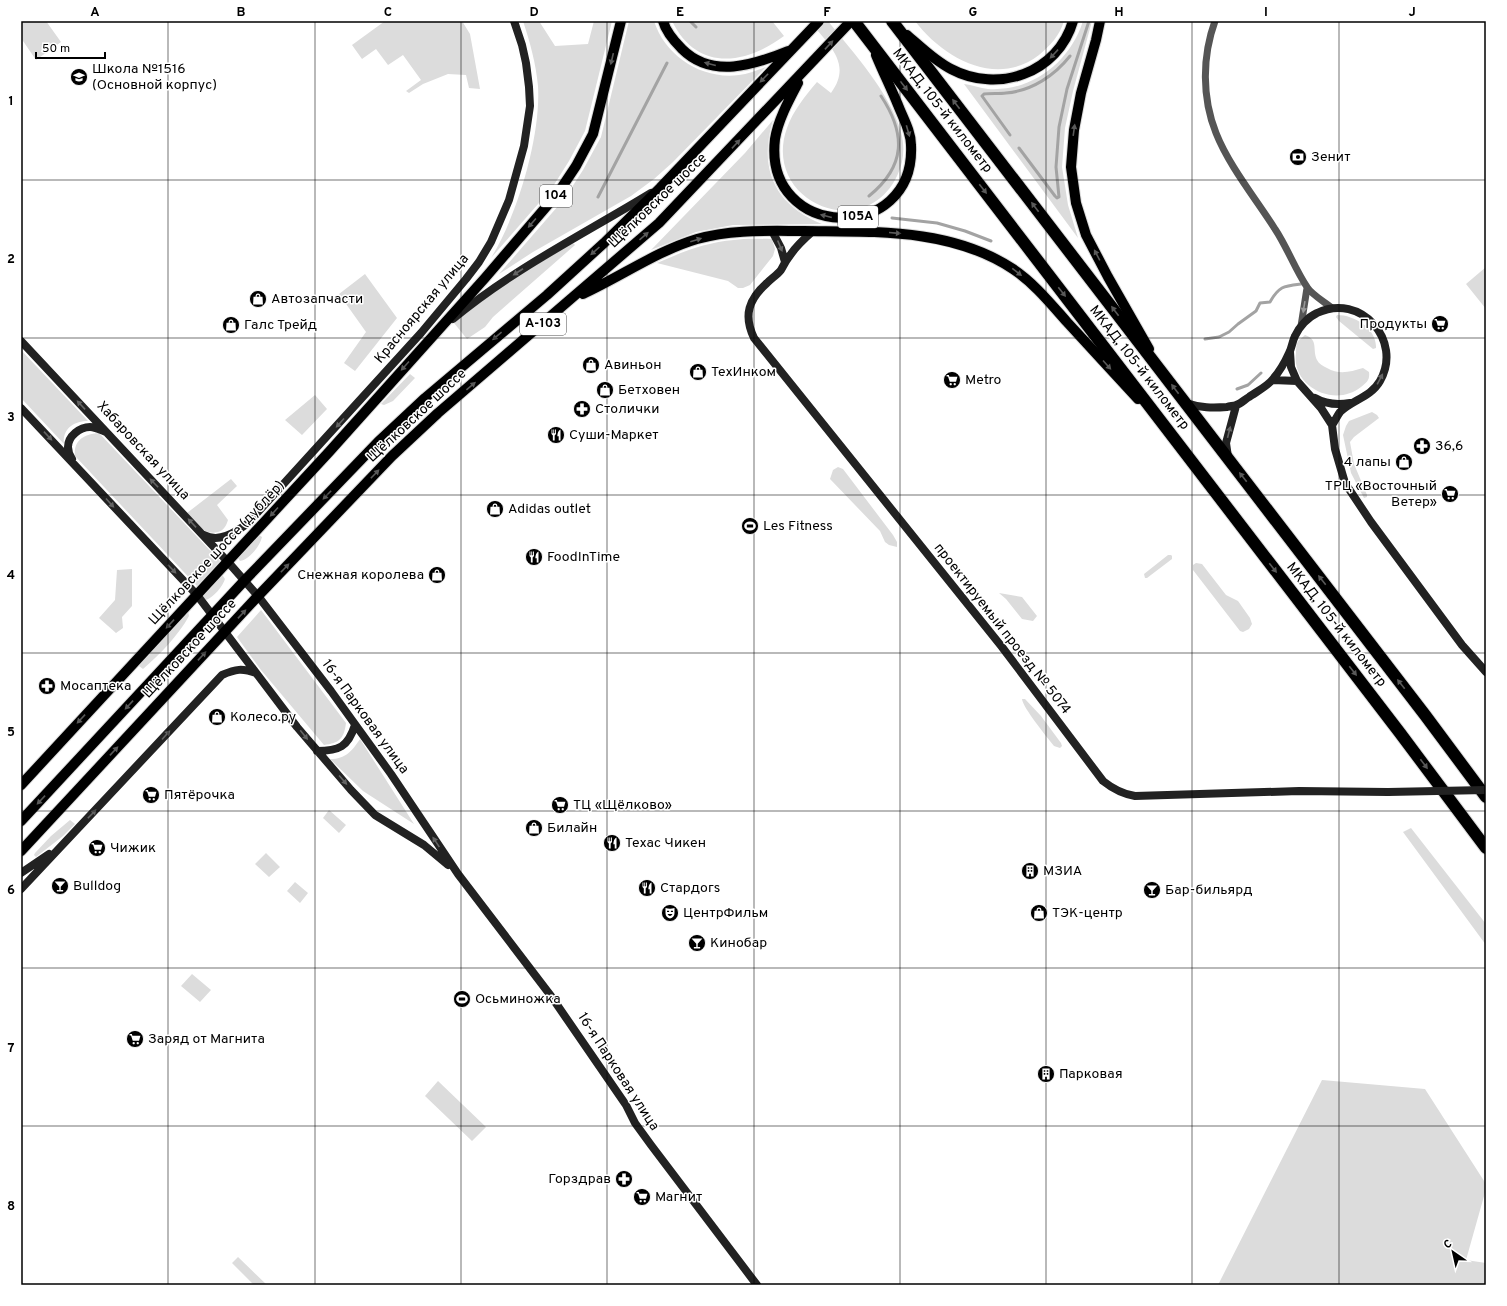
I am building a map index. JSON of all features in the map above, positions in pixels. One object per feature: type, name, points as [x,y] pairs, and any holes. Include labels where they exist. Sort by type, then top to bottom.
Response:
[{"type":"highway","name":"МКАД, 105-й километр","points":[[852,21],[1178,443],[1486,848]]},
{"type":"highway","name":"МКАД, 105-й километр","points":[[894,23],[1425,714],[1486,797]]},
{"type":"main road","name":"104","points":[[432,337],[558,193],[576,166],[593,134],[621,21]]},
{"type":"main road","points":[[663,21],[669,34],[684,51],[698,60],[714,66],[742,66],[770,59],[792,49]]},
{"type":"main road","name":"Щёлковское шоссе","points":[[21,821],[245,580],[401,419],[546,295],[604,243],[660,188],[819,21]]},
{"type":"main road","name":"Щёлковское шоссе","points":[[21,851],[258,596],[415,434],[659,224],[852,21]]},
{"type":"main road","points":[[894,23],[931,56],[951,69],[972,77],[994,80],[1022,75],[1038,68],[1052,57],[1063,44],[1071,29],[1073,21]]},
{"type":"main road","points":[[1100,21],[1081,93],[1074,130],[1070,167],[1076,203],[1086,235],[1164,375]]},
{"type":"main road","name":"105A","points":[[805,70],[789,101],[775,137],[775,159],[781,180],[789,193],[799,203],[818,214],[839,219],[854,218],[868,214],[881,207],[892,198],[902,186],[910,166],[911,144],[908,130],[871,44]]},
{"type":"main road","points":[[573,299],[610,282],[654,256],[691,242],[734,232],[813,231],[891,233],[934,238],[985,254],[1013,269],[1041,293],[1178,443]]},
{"type":"main road","name":"Щёлковское шоссе (дублёр)","points":[[21,785],[228,562],[432,337]]},
{"type":"street","name":"Красноярская улица","points":[[203,535],[213,539],[220,538],[237,531],[247,524],[421,333],[479,262],[502,220],[509,200],[524,146],[530,106],[526,63],[514,21]]},
{"type":"street","points":[[1216,21],[1206,51],[1205,74],[1207,99],[1211,121],[1216,135],[1229,159],[1276,230],[1302,276],[1307,288],[1332,308]]},
{"type":"street","points":[[432,337],[493,288],[537,260],[660,188]]},
{"type":"street","points":[[772,231],[781,248],[785,262]]},
{"type":"street","name":"проектируемый проезд № 5074","points":[[813,231],[799,244],[775,277],[759,291],[752,300],[748,312],[750,329],[754,338],[1007,654],[1103,782],[1117,791],[1134,796],[1299,791],[1388,792],[1486,790]]},
{"type":"street","points":[[1301,326],[1307,288]]},
{"type":"street","points":[[1185,403],[1200,408],[1236,406],[1273,380],[1290,352],[1295,336],[1304,322],[1318,313],[1332,308],[1348,309],[1362,314],[1374,323],[1383,336],[1387,351],[1386,367],[1380,382],[1369,394],[1351,403],[1339,413],[1332,425]]},
{"type":"street","name":"Хабаровская улица","points":[[21,341],[245,580]]},
{"type":"street","points":[[1290,352],[1291,367],[1297,382],[1321,408],[1332,425],[1335,450],[1345,483],[1371,522],[1457,639],[1486,672]]},
{"type":"street","points":[[1273,380],[1297,382]]},
{"type":"street","points":[[1309,395],[1329,404],[1336,405],[1351,403]]},
{"type":"street","points":[[1228,459],[1226,443],[1236,406]]},
{"type":"street","points":[[21,408],[197,595],[213,615]]},
{"type":"street","points":[[75,465],[68,446],[71,438],[76,432],[83,428],[91,427],[108,433]]},
{"type":"street","name":"16-я Парковая улица","points":[[245,580],[331,691],[391,774],[458,874],[551,996],[626,1105],[639,1129],[757,1285]]},
{"type":"street","name":"16-я Парковая улица","points":[[213,615],[317,751],[351,790],[375,815],[424,845],[458,874]]},
{"type":"street","points":[[21,889],[222,675],[238,669],[246,669],[257,674]]},
{"type":"street","points":[[317,751],[332,751],[343,746],[352,736],[355,725]]},
{"type":"street","points":[[21,873],[66,842]]},
{"type":"shaded area","points":[[21,21],[46,21],[61,42],[36,60],[21,38]]},
{"type":"shaded area","points":[[385,21],[462,21],[470,34],[480,89],[469,88],[466,75],[448,74],[423,84],[409,93],[406,91],[421,80],[403,55],[388,65],[376,49],[362,59],[352,45]]},
{"type":"shaded area","points":[[523,21],[539,21],[555,46],[588,44],[594,21],[612,21],[585,131],[552,188],[491,258],[501,241],[518,199],[536,128],[538,86],[532,53]]},
{"type":"shaded area","points":[[629,21],[654,21],[659,34],[676,55],[687,63],[712,74],[725,76],[742,74],[766,67],[673,162],[654,179],[631,196],[533,252],[499,274],[565,198],[583,170],[601,137]]},
{"type":"shaded area","points":[[672,21],[772,21],[784,36],[769,46],[754,53],[738,57],[723,58],[708,56],[695,49],[682,37]]},
{"type":"shaded area","points":[[810,21],[828,21],[870,74],[888,102],[901,132],[903,154],[897,176],[882,197],[862,208],[841,210],[820,205],[802,193],[789,176],[783,154],[787,128],[800,104],[817,82],[831,93],[840,72],[836,55]]},
{"type":"shaded area","points":[[915,21],[1064,21],[1054,40],[1039,55],[1022,65],[1005,69],[988,68],[971,64],[955,57],[940,47]]},
{"type":"shaded area","points":[[1083,21],[1092,21],[1073,91],[1065,128],[1062,167],[1068,205],[1078,238],[964,84],[988,89],[1004,89],[1034,80],[1047,72],[1069,49],[1077,36]]},
{"type":"shaded area","points":[[773,120],[769,138],[768,154],[774,183],[782,196],[792,207],[822,224],[733,225],[696,232],[651,250],[745,153]]},
{"type":"shaded area","points":[[744,239],[772,239],[775,249],[773,256],[750,285],[743,288],[738,288],[728,281],[657,263],[704,245]]},
{"type":"shaded area","points":[[573,243],[575,245],[493,317],[485,327],[467,339],[454,323],[497,290]]},
{"type":"shaded area","points":[[1486,267],[1486,309],[1466,284]]},
{"type":"shaded area","points":[[365,274],[397,318],[355,371],[344,363],[366,332],[339,294]]},
{"type":"shaded area","points":[[1337,315],[1351,317],[1364,324],[1373,335],[1376,348],[1373,349],[1339,321],[1336,317]]},
{"type":"shaded area","points":[[1305,335],[1314,342],[1316,356],[1321,365],[1336,372],[1349,372],[1363,368],[1369,372],[1368,381],[1351,393],[1339,395],[1317,391],[1300,376],[1296,365],[1297,344],[1298,341]]},
{"type":"shaded area","points":[[21,350],[88,421],[78,422],[70,427],[65,434],[64,444],[21,398]]},
{"type":"shaded area","points":[[410,374],[415,378],[393,401],[384,405],[381,404]]},
{"type":"shaded area","points":[[315,395],[327,409],[302,435],[285,420]]},
{"type":"shaded area","points":[[1372,412],[1379,418],[1354,437],[1350,442],[1354,464],[1367,495],[1367,497],[1364,498],[1351,473],[1343,435],[1349,421]]},
{"type":"shaded area","points":[[99,433],[220,561],[197,586],[75,456],[76,446],[81,439],[85,436]]},
{"type":"shaded area","points":[[838,467],[843,469],[893,535],[897,542],[897,547],[889,545],[885,542],[880,531],[830,479],[833,470]]},
{"type":"shaded area","points":[[231,479],[237,486],[217,505],[228,520],[226,526],[222,530],[213,533],[204,530],[187,513]]},
{"type":"shaded area","points":[[259,535],[262,537],[257,548],[247,558],[240,561],[238,558]]},
{"type":"shaded area","points":[[1168,555],[1172,556],[1172,559],[1145,578],[1144,574]]},
{"type":"shaded area","points":[[1196,563],[1202,564],[1226,595],[1238,601],[1250,618],[1252,624],[1249,629],[1243,632],[1240,631],[1193,570],[1193,565]]},
{"type":"shaded area","points":[[132,569],[132,606],[122,617],[123,628],[116,633],[99,618],[115,600],[117,570]]},
{"type":"shaded area","points":[[220,576],[223,576],[225,579],[222,585],[215,594],[206,600],[201,595]]},
{"type":"shaded area","points":[[999,593],[1022,597],[1037,616],[1033,621],[1022,619],[1006,599]]},
{"type":"shaded area","points":[[261,610],[346,723],[344,733],[337,741],[324,745],[261,670],[237,637]]},
{"type":"shaded area","points":[[188,611],[189,616],[180,631],[143,669],[139,666]]},
{"type":"shaded area","points":[[1022,699],[1025,699],[1041,716],[1061,743],[1062,746],[1060,748],[1054,746],[1041,730],[1026,709]]},
{"type":"shaded area","points":[[360,739],[414,824],[363,791],[330,759],[340,758],[348,754]]},
{"type":"shaded area","points":[[329,810],[346,825],[339,833],[323,818]]},
{"type":"shaded area","points":[[70,820],[75,824],[63,836],[36,857],[34,855],[35,853],[51,836]]},
{"type":"shaded area","points":[[1411,828],[1486,924],[1486,945],[1403,832]]},
{"type":"shaded area","points":[[266,853],[280,867],[269,877],[255,864]]},
{"type":"shaded area","points":[[295,882],[308,893],[300,903],[287,891]]},
{"type":"shaded area","points":[[192,974],[211,990],[200,1002],[181,986]]},
{"type":"shaded area","points":[[1322,1080],[1425,1089],[1486,1184],[1486,1189],[1466,1260],[1486,1263],[1486,1285],[1218,1285]]},
{"type":"shaded area","points":[[438,1081],[486,1127],[472,1141],[425,1096]]},
{"type":"shaded area","points":[[238,1257],[267,1285],[254,1285],[232,1263]]},
{"type":"waterway","points":[[690,21],[696,27]]},
{"type":"waterway","points":[[1019,148],[1055,196],[1057,198],[1059,197],[1056,167],[1059,127],[1067,89],[1089,21]]},
{"type":"waterway","points":[[1010,135],[982,96],[984,94],[1016,92],[1034,85],[1050,76],[1070,56]]},
{"type":"waterway","points":[[598,197],[667,63]]},
{"type":"waterway","points":[[869,196],[881,185],[890,173],[896,161],[898,149],[898,136],[895,123],[881,96]]},
{"type":"waterway","points":[[892,218],[937,223],[965,231],[991,241]]},
{"type":"waterway","points":[[1205,339],[1219,337],[1229,332],[1256,311],[1260,303],[1270,302],[1276,293],[1282,288],[1290,285],[1301,284]]},
{"type":"waterway","points":[[1237,389],[1248,385],[1261,373]]},
{"type":"place","name":"Школа №1516 (Основной корпус)","points":[[79,77]]},
{"type":"place","name":"Зенит","points":[[1298,157]]},
{"type":"place","name":"Автозапчасти","points":[[258,299]]},
{"type":"place","name":"Продукты","points":[[1440,324]]},
{"type":"place","name":"Галс Трейд","points":[[231,325]]},
{"type":"place","name":"Авиньон","points":[[591,365]]},
{"type":"place","name":"ТехИнком","points":[[698,372]]},
{"type":"place","name":"Metro","points":[[952,380]]},
{"type":"place","name":"Бетховен","points":[[605,390]]},
{"type":"place","name":"Столички","points":[[582,409]]},
{"type":"place","name":"Суши-Маркет","points":[[556,435]]},
{"type":"place","name":"36,6","points":[[1422,446]]},
{"type":"place","name":"4 лапы","points":[[1404,462]]},
{"type":"place","name":"ТРЦ «Восточный Ветер»","points":[[1450,494]]},
{"type":"place","name":"Adidas outlet","points":[[495,509]]},
{"type":"place","name":"Les Fitness","points":[[750,526]]},
{"type":"place","name":"FoodInTime","points":[[534,557]]},
{"type":"place","name":"Снежная королева","points":[[437,575]]},
{"type":"place","name":"Мосаптека","points":[[47,686]]},
{"type":"place","name":"Колесо.ру","points":[[217,717]]},
{"type":"place","name":"Пятёрочка","points":[[151,795]]},
{"type":"place","name":"ТЦ «Щёлково»","points":[[560,805]]},
{"type":"place","name":"Билайн","points":[[534,828]]},
{"type":"place","name":"Техас Чикен","points":[[612,843]]},
{"type":"place","name":"Чижик","points":[[97,848]]},
{"type":"place","name":"МЗИА","points":[[1030,871]]},
{"type":"place","name":"Bulldog","points":[[60,886]]},
{"type":"place","name":"Стардогs","points":[[647,888]]},
{"type":"place","name":"Бар-бильярд","points":[[1152,890]]},
{"type":"place","name":"ЦентрФильм","points":[[670,913]]},
{"type":"place","name":"ТЭК-центр","points":[[1039,913]]},
{"type":"place","name":"Кинобар","points":[[697,943]]},
{"type":"place","name":"Осьминожка","points":[[462,999]]},
{"type":"place","name":"Заряд от Магнита","points":[[135,1039]]},
{"type":"place","name":"Парковая","points":[[1046,1074]]},
{"type":"place","name":"Горздрав","points":[[624,1179]]},
{"type":"place","name":"Магнит","points":[[642,1197]]}]
